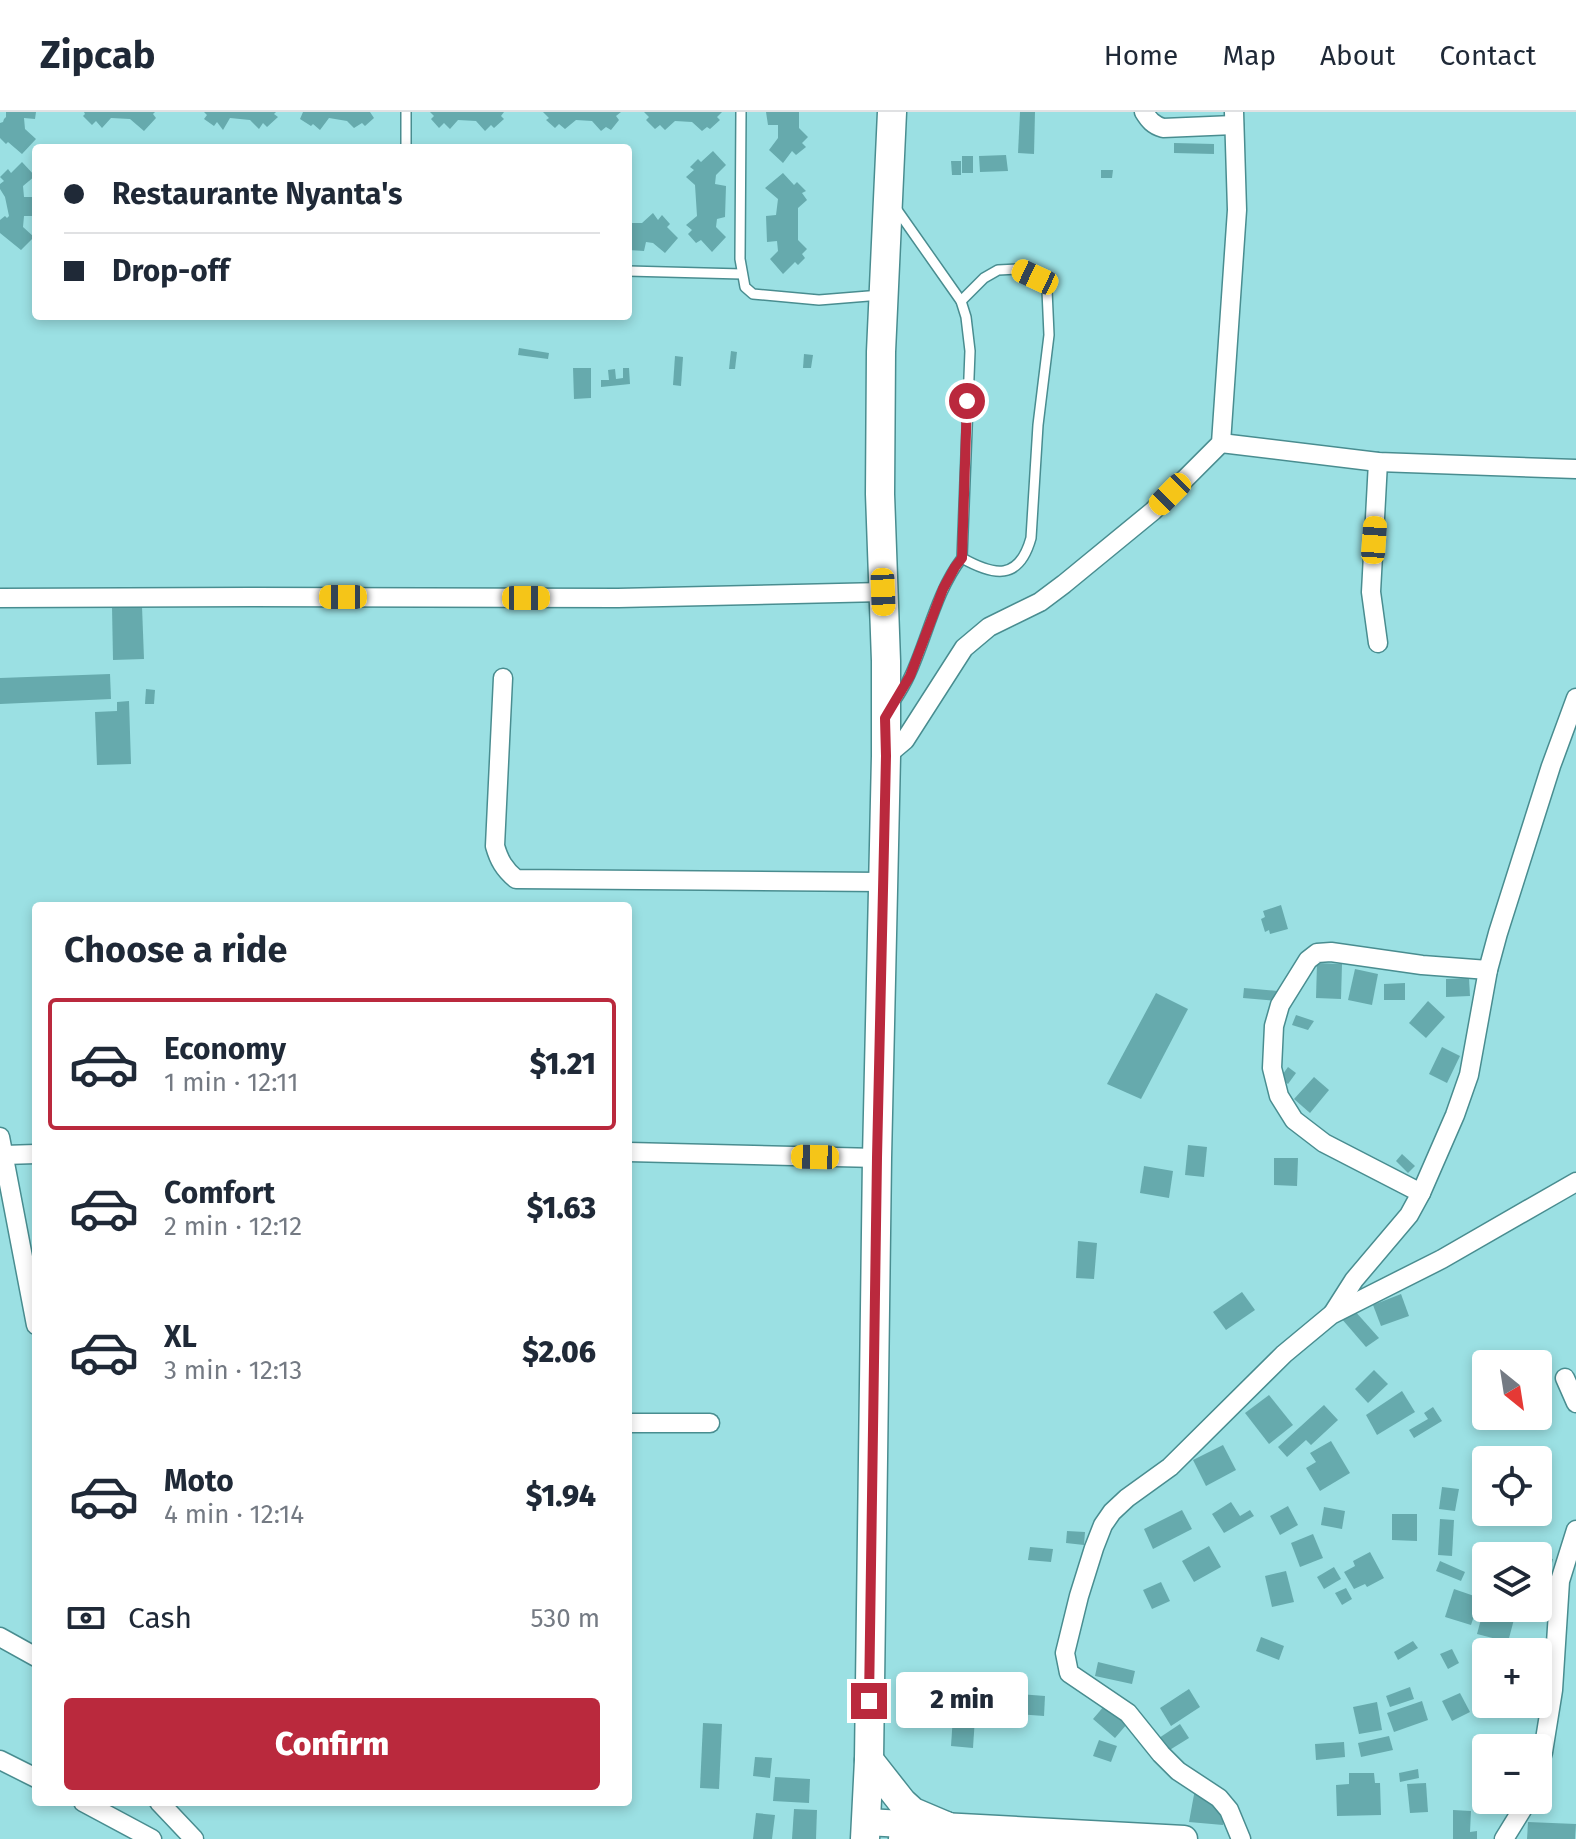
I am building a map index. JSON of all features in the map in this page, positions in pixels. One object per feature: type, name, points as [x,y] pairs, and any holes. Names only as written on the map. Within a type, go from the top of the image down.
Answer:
[{"type":"main road","points":[[892,112],[880,494],[886,756],[866,1830],[946,1826],[1184,1839]]},
{"type":"main road","points":[[869,1760],[913,1812],[946,1826]]},
{"type":"main road","points":[[903,1839],[946,1826]]},
{"type":"street","points":[[886,756],[905,740],[964,648],[989,627],[1040,602],[1064,584],[1153,511],[1221,443],[1237,210],[1234,119],[1163,128],[1156,126],[1144,112]]},
{"type":"street","points":[[1221,443],[1378,462],[1576,469]]},
{"type":"street","points":[[1378,462],[1371,592],[1378,643]]},
{"type":"street","points":[[0,598],[618,598],[883,592]]},
{"type":"street","points":[[503,678],[495,846],[499,860],[516,879],[882,882]]},
{"type":"street","points":[[1331,1315],[1354,1280],[1409,1215],[1455,1115],[1469,1075],[1488,970],[1502,920],[1576,698]]},
{"type":"street","points":[[1421,1193],[1324,1143],[1294,1120],[1279,1096],[1272,1068],[1274,1026],[1280,1005],[1308,960],[1317,953],[1488,970]]},
{"type":"street","points":[[32,1153],[2,1146],[32,1304]]},
{"type":"street","points":[[632,1152],[877,1158]]},
{"type":"street","points":[[1241,1839],[1229,1810],[1219,1798],[1178,1771],[1128,1713],[1069,1673],[1065,1653],[1079,1596],[1103,1525],[1127,1498],[1170,1467],[1284,1354],[1331,1315],[1442,1259],[1576,1182]]},
{"type":"street","points":[[1565,1378],[1576,1403]]},
{"type":"street","points":[[632,1423],[710,1423]]},
{"type":"street","points":[[1546,1734],[1553,1690],[1560,1581],[1576,1530]]},
{"type":"street","points":[[0,1637],[32,1655]]},
{"type":"street","points":[[0,1760],[32,1776]]},
{"type":"street","points":[[90,1806],[152,1839]]},
{"type":"street","points":[[163,1806],[194,1839]]},
{"type":"street","points":[[1504,1839],[1519,1814]]},
{"type":"lane","points":[[406,112],[406,144]]},
{"type":"lane","points":[[741,112],[740,259],[745,287],[753,294],[819,300],[884,295]]},
{"type":"lane","points":[[885,718],[910,676],[943,589],[962,558],[970,351],[961,301],[889,198]]},
{"type":"lane","points":[[961,301],[984,278],[998,270],[1018,269],[1035,277],[1047,290],[1049,335],[1038,425],[1031,538],[1026,554],[1015,566],[998,573],[982,569],[962,558]]},
{"type":"lane","points":[[632,271],[742,274]]},
{"type":"building","points":[[6,112],[36,112],[35,119],[24,118],[25,129],[36,139],[22,154],[0,138],[0,123]]},
{"type":"building","points":[[84,112],[155,112],[156,118],[144,131],[130,119],[111,118],[102,128],[96,121],[92,125],[83,116]]},
{"type":"building","points":[[204,112],[276,112],[274,114],[278,117],[267,127],[263,123],[259,129],[250,120],[230,118],[223,130],[217,122],[214,126],[204,119],[207,115]]},
{"type":"building","points":[[303,112],[370,112],[374,118],[365,126],[362,123],[354,128],[347,121],[329,118],[320,130],[300,119]]},
{"type":"building","points":[[430,112],[504,112],[501,116],[504,119],[485,131],[476,121],[458,120],[450,129],[444,123],[439,128],[431,119],[434,116]]},
{"type":"building","points":[[543,112],[621,112],[616,116],[619,120],[611,130],[606,127],[601,131],[592,121],[576,120],[565,129],[559,124],[555,128]]},
{"type":"building","points":[[644,112],[722,112],[717,117],[720,120],[710,129],[707,127],[702,131],[692,122],[675,121],[665,130],[660,125],[655,129],[646,120],[649,117]]},
{"type":"building","points":[[766,112],[799,112],[799,128],[808,137],[802,143],[806,147],[796,155],[792,151],[783,163],[769,150],[778,138],[778,125],[768,125]]},
{"type":"building","points":[[1020,112],[1035,112],[1034,154],[1018,153]]},
{"type":"building","points":[[1174,143],[1214,144],[1214,154],[1174,153]]},
{"type":"building","points":[[713,151],[726,165],[716,175],[715,184],[726,186],[725,217],[717,219],[716,227],[726,237],[712,252],[701,240],[696,243],[688,234],[692,230],[686,225],[697,216],[695,185],[686,177],[694,170],[690,167],[698,159],[701,162]]},
{"type":"building","points":[[1006,155],[1008,171],[980,172],[979,156]]},
{"type":"building","points":[[962,156],[973,156],[973,173],[962,173]]},
{"type":"building","points":[[951,161],[961,161],[961,175],[952,175]]},
{"type":"building","points":[[22,162],[32,173],[32,178],[23,186],[24,197],[32,197],[32,216],[24,216],[23,227],[32,239],[21,250],[0,233],[0,220],[9,216],[0,189],[4,181],[0,177],[8,169],[11,173]]},
{"type":"building","points":[[1101,170],[1113,170],[1112,178],[1101,178]]},
{"type":"building","points":[[783,173],[794,185],[797,182],[806,191],[802,193],[807,200],[798,208],[798,240],[807,249],[802,254],[805,258],[798,265],[795,262],[783,274],[770,259],[778,251],[777,241],[767,242],[766,216],[776,215],[778,199],[765,188]]},
{"type":"building","points":[[653,213],[658,220],[662,215],[670,224],[667,227],[678,238],[665,253],[653,243],[646,242],[644,251],[632,250],[632,223],[642,223]]},
{"type":"building","points":[[519,348],[549,353],[548,359],[518,355]]},
{"type":"building","points":[[731,351],[737,352],[735,369],[729,369]]},
{"type":"building","points":[[804,354],[813,355],[811,368],[803,368]]},
{"type":"building","points":[[675,356],[683,357],[681,386],[673,385]]},
{"type":"building","points":[[573,368],[591,368],[591,398],[574,399]]},
{"type":"building","points":[[623,368],[629,368],[630,384],[601,387],[601,380],[609,380],[608,370],[615,369],[616,379],[623,378]]},
{"type":"building","points":[[142,606],[144,659],[113,660],[112,607]]},
{"type":"building","points":[[110,674],[111,699],[0,704],[0,678]]},
{"type":"building","points":[[146,689],[155,690],[154,704],[145,704]]},
{"type":"building","points":[[129,701],[131,764],[97,765],[95,712],[117,711],[117,702]]},
{"type":"building","points":[[1281,905],[1288,929],[1270,934],[1269,930],[1265,932],[1261,919],[1265,917],[1263,911]]},
{"type":"building","points":[[1317,963],[1342,964],[1341,999],[1316,998]]},
{"type":"building","points":[[1355,969],[1378,974],[1372,1005],[1348,1000]]},
{"type":"building","points":[[1469,978],[1470,996],[1446,997],[1446,979]]},
{"type":"building","points":[[1405,983],[1405,1000],[1384,1000],[1384,984]]},
{"type":"building","points":[[1244,988],[1278,991],[1277,1001],[1243,998]]},
{"type":"building","points":[[1156,993],[1188,1009],[1141,1099],[1107,1084]]},
{"type":"building","points":[[1428,1001],[1445,1017],[1426,1038],[1409,1023]]},
{"type":"building","points":[[1296,1015],[1314,1021],[1308,1030],[1292,1025]]},
{"type":"building","points":[[1442,1047],[1460,1056],[1447,1083],[1429,1074]]},
{"type":"building","points":[[1288,1067],[1296,1073],[1288,1084],[1280,1078]]},
{"type":"building","points":[[1314,1077],[1329,1090],[1310,1113],[1294,1099]]},
{"type":"building","points":[[1188,1145],[1207,1147],[1204,1177],[1185,1175]]},
{"type":"building","points":[[1402,1154],[1415,1166],[1408,1173],[1396,1161]]},
{"type":"building","points":[[1274,1158],[1298,1158],[1297,1186],[1274,1185]]},
{"type":"building","points":[[1144,1166],[1173,1171],[1169,1198],[1140,1193]]},
{"type":"building","points":[[1078,1241],[1097,1243],[1094,1279],[1076,1278]]},
{"type":"building","points":[[1242,1292],[1255,1310],[1226,1330],[1213,1312]]},
{"type":"building","points":[[1401,1294],[1409,1316],[1381,1326],[1373,1305]]},
{"type":"building","points":[[1354,1310],[1379,1338],[1366,1347],[1341,1318]]},
{"type":"building","points":[[1374,1370],[1388,1384],[1368,1403],[1355,1389]]},
{"type":"building","points":[[1402,1391],[1415,1412],[1377,1435],[1366,1415]]},
{"type":"building","points":[[1269,1395],[1293,1425],[1269,1444],[1245,1413]]},
{"type":"building","points":[[1324,1405],[1338,1420],[1311,1445],[1306,1440],[1287,1457],[1278,1447]]},
{"type":"building","points":[[1433,1407],[1442,1421],[1414,1438],[1409,1430],[1428,1419],[1424,1413]]},
{"type":"building","points":[[1331,1441],[1350,1473],[1320,1491],[1306,1468],[1316,1462],[1310,1453]]},
{"type":"building","points":[[1223,1445],[1236,1470],[1206,1486],[1193,1460]]},
{"type":"building","points":[[1442,1487],[1459,1489],[1455,1511],[1439,1509]]},
{"type":"building","points":[[1231,1502],[1240,1516],[1250,1510],[1254,1516],[1224,1533],[1212,1514]]},
{"type":"building","points":[[1288,1506],[1298,1525],[1280,1535],[1270,1516]]},
{"type":"building","points":[[1324,1507],[1345,1511],[1342,1529],[1321,1525]]},
{"type":"building","points":[[1182,1510],[1192,1529],[1153,1549],[1144,1529]]},
{"type":"building","points":[[1392,1514],[1417,1514],[1417,1541],[1392,1540]]},
{"type":"building","points":[[1440,1519],[1454,1520],[1452,1556],[1438,1555]]},
{"type":"building","points":[[1067,1531],[1085,1532],[1084,1545],[1066,1543]]},
{"type":"building","points":[[1313,1534],[1323,1558],[1300,1567],[1291,1543]]},
{"type":"building","points":[[1209,1546],[1221,1567],[1194,1582],[1182,1561]]},
{"type":"building","points":[[1030,1547],[1053,1549],[1051,1562],[1028,1560]]},
{"type":"building","points":[[1370,1552],[1384,1578],[1367,1587],[1365,1584],[1354,1589],[1344,1572],[1355,1566],[1353,1561]]},
{"type":"building","points":[[1440,1561],[1465,1572],[1461,1581],[1436,1571]]},
{"type":"building","points":[[1334,1567],[1341,1579],[1324,1589],[1317,1577]]},
{"type":"building","points":[[1286,1571],[1294,1602],[1272,1607],[1265,1576]]},
{"type":"building","points":[[1161,1582],[1170,1601],[1152,1609],[1143,1590]]},
{"type":"building","points":[[1346,1588],[1352,1599],[1342,1605],[1335,1593]]},
{"type":"building","points":[[1454,1589],[1472,1595],[1471,1625],[1445,1617]]},
{"type":"building","points":[[1480,1622],[1513,1622],[1509,1638],[1477,1634]]},
{"type":"building","points":[[1261,1637],[1284,1646],[1279,1660],[1256,1651]]},
{"type":"building","points":[[1413,1641],[1418,1648],[1398,1660],[1394,1652]]},
{"type":"building","points":[[1452,1649],[1459,1663],[1448,1669],[1440,1654]]},
{"type":"building","points":[[1098,1662],[1135,1671],[1132,1684],[1095,1676]]},
{"type":"building","points":[[943,1674],[977,1678],[975,1699],[941,1696]]},
{"type":"building","points":[[1410,1687],[1414,1699],[1390,1707],[1386,1696]]},
{"type":"building","points":[[1189,1689],[1200,1707],[1171,1726],[1160,1708]]},
{"type":"building","points":[[1460,1693],[1470,1712],[1452,1721],[1442,1701]]},
{"type":"building","points":[[1019,1694],[1045,1696],[1044,1716],[1017,1714]]},
{"type":"building","points":[[954,1701],[976,1702],[973,1748],[951,1746]]},
{"type":"building","points":[[1422,1701],[1428,1720],[1394,1732],[1387,1713]]},
{"type":"building","points":[[1377,1702],[1382,1730],[1359,1734],[1353,1707]]},
{"type":"building","points":[[1105,1705],[1127,1724],[1115,1738],[1093,1719]]},
{"type":"building","points":[[703,1723],[722,1724],[719,1789],[700,1788]]},
{"type":"building","points":[[1180,1724],[1189,1738],[1168,1751],[1159,1738]]},
{"type":"building","points":[[1389,1736],[1393,1750],[1361,1757],[1358,1743]]},
{"type":"building","points":[[1099,1740],[1117,1746],[1111,1762],[1093,1756]]},
{"type":"building","points":[[1344,1742],[1345,1757],[1316,1760],[1315,1744]]},
{"type":"building","points":[[755,1757],[772,1758],[770,1778],[753,1776]]},
{"type":"building","points":[[1418,1769],[1419,1778],[1400,1782],[1399,1773]]},
{"type":"building","points":[[1349,1773],[1374,1773],[1375,1783],[1380,1783],[1381,1815],[1337,1816],[1336,1785],[1349,1784]]},
{"type":"building","points":[[775,1777],[810,1779],[809,1803],[773,1801]]},
{"type":"building","points":[[1426,1783],[1428,1812],[1410,1813],[1407,1784]]},
{"type":"building","points":[[1195,1789],[1218,1803],[1224,1815],[1223,1825],[1189,1822]]},
{"type":"building","points":[[794,1809],[817,1810],[816,1839],[792,1839]]},
{"type":"building","points":[[1453,1810],[1471,1811],[1470,1832],[1477,1831],[1477,1839],[1453,1839]]},
{"type":"building","points":[[756,1813],[775,1815],[772,1839],[753,1839]]},
{"type":"building","points":[[1528,1822],[1576,1824],[1575,1839],[1527,1839]]},
{"type":"route","points":[[869,1701],[885,718],[910,676],[943,589],[962,558],[967,401]]}]
